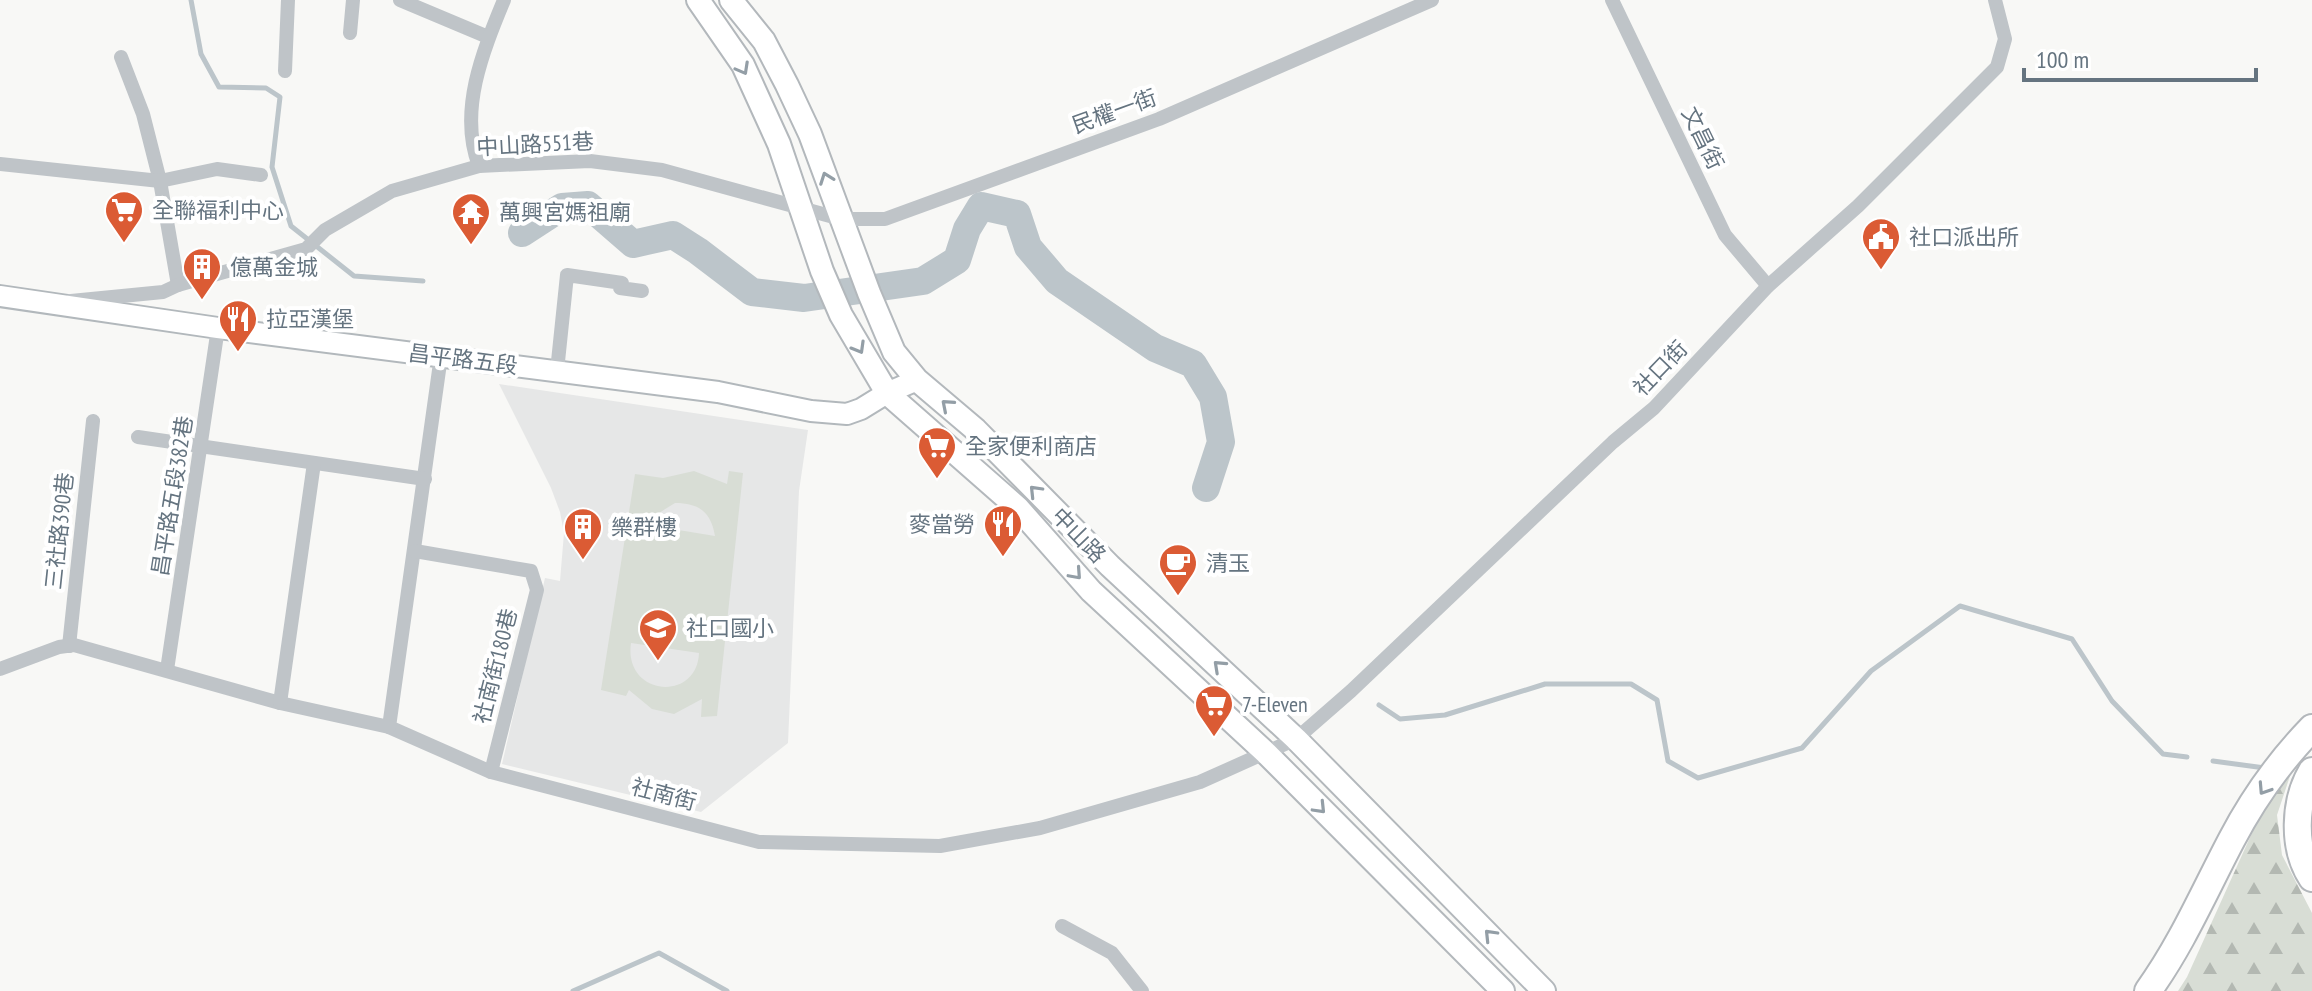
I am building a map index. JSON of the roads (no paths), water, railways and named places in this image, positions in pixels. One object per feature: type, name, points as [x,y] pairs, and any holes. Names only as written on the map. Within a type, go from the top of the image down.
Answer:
[{"type":"highway","points":[[2148,991],[2179,941],[2234,836],[2289,752],[2312,728]]},
{"type":"highway","points":[[2312,771],[2303,786],[2298,845],[2312,878]]},
{"type":"main road","name":"中山路","points":[[731,0],[764,41],[810,134],[894,352],[917,380],[976,430],[1110,566],[1296,739],[1544,991]]},
{"type":"main road","name":"中山路","points":[[698,1],[743,65],[779,144],[832,293],[855,342],[887,393],[1018,508],[1091,591],[1266,753],[1503,991]]},
{"type":"street","points":[[285,71],[288,0]]},
{"type":"street","points":[[350,33],[353,0]]},
{"type":"street","points":[[400,0],[488,37]]},
{"type":"street","points":[[479,166],[473,151],[471,103],[488,37],[504,0]]},
{"type":"street","name":"民權一街","points":[[801,208],[841,219],[885,219],[1159,119],[1432,0]]},
{"type":"street","name":"文昌街","points":[[1612,0],[1725,235],[1768,286]]},
{"type":"street","name":"社口街","points":[[1296,739],[1351,691],[1603,451],[1654,408],[1768,286],[1858,206],[1997,67],[2005,39],[1995,0]]},
{"type":"street","points":[[121,57],[143,114],[160,181],[178,285]]},
{"type":"street","name":"中山路551巷","points":[[53,303],[163,292],[306,249],[325,230],[392,191],[479,166],[604,162],[662,170],[801,208]]},
{"type":"street","points":[[0,164],[160,181],[217,169],[261,175]]},
{"type":"street","points":[[557,371],[567,275],[622,283],[620,288],[642,291]]},
{"type":"street","name":"昌平路五段","points":[[0,296],[218,328],[718,392],[829,413],[847,414],[861,409],[917,380]]},
{"type":"street","name":"昌平路五段382巷","points":[[167,670],[218,328]]},
{"type":"street","points":[[389,727],[441,356]]},
{"type":"street","name":"三社路390巷","points":[[69,646],[93,421]]},
{"type":"street","points":[[138,437],[425,479]]},
{"type":"street","points":[[280,703],[314,463]]},
{"type":"street","name":"社南街180巷","points":[[415,551],[531,571],[537,590],[491,772]]},
{"type":"street","points":[[0,669],[69,646]]},
{"type":"street","name":"社南街","points":[[69,646],[280,703],[389,727],[491,772],[759,842],[940,846],[1040,828],[1200,782],[1296,739]]},
{"type":"street","points":[[1062,926],[1112,953],[1142,991]]},
{"type":"waterway","points":[[191,0],[201,54],[219,87],[266,88],[280,97],[272,167],[291,226],[354,276],[423,281]]},
{"type":"waterway","points":[[522,233],[562,207],[588,205],[633,244],[673,235],[752,292],[804,298],[923,281],[957,260],[967,229],[981,206],[1017,214],[1028,247],[1057,281],[1155,348],[1193,364],[1213,397],[1221,442],[1206,488]]},
{"type":"waterway","points":[[1379,705],[1400,719],[1445,715],[1545,684],[1631,684],[1657,700],[1668,761],[1698,778],[1802,748],[1871,671],[1960,606],[2072,639],[2112,701],[2163,754],[2187,757]]},
{"type":"waterway","points":[[2213,761],[2265,768]]},
{"type":"waterway","points":[[573,991],[659,953],[727,991]]},
{"type":"place","name":"全聯福利中心","points":[[124,244]]},
{"type":"place","name":"萬興宮媽祖廟","points":[[471,246]]},
{"type":"place","name":"社口派出所","points":[[1881,271]]},
{"type":"place","name":"億萬金城","points":[[202,301]]},
{"type":"place","name":"拉亞漢堡","points":[[238,353]]},
{"type":"place","name":"全家便利商店","points":[[937,480]]},
{"type":"place","name":"麥當勞","points":[[1003,558]]},
{"type":"place","name":"樂群樓","points":[[583,561]]},
{"type":"place","name":"清玉","points":[[1178,597]]},
{"type":"place","name":"社口國小","points":[[658,662]]},
{"type":"place","name":"7-Eleven","points":[[1214,738]]}]
